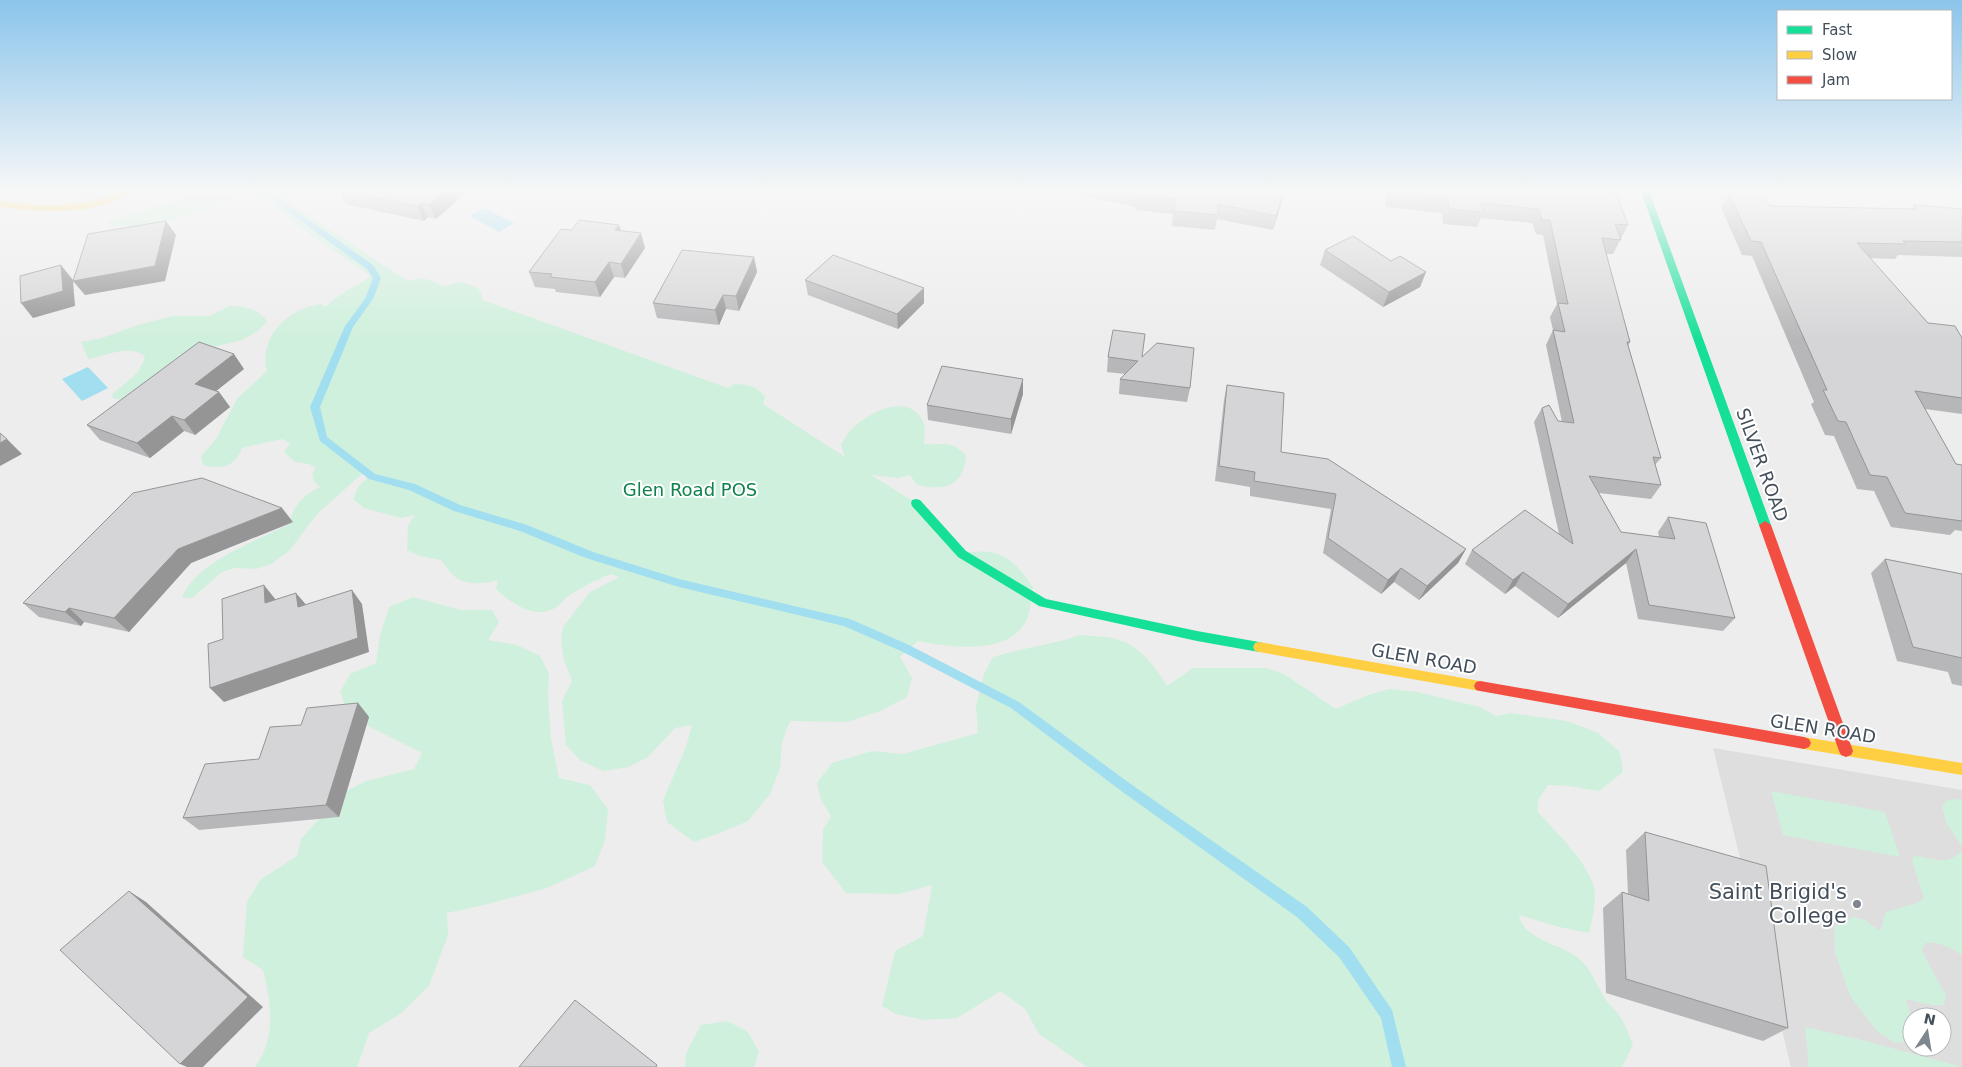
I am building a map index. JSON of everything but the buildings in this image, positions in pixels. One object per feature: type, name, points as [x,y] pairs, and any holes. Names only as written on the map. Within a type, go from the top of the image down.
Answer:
[{"type":"street","name":"SILVER ROAD","points":[[1662,241],[1846,750]]},
{"type":"street","name":"GLEN ROAD","points":[[916,503],[962,554],[1043,603],[1197,636],[1962,769]]},
{"type":"shaded area","name":"Saint Brigid's College","points":[[1713,748],[1962,790],[1962,1067],[1791,1067]]},
{"type":"green space","name":"Glen Road POS","points":[[320,241],[347,241],[407,281],[423,278],[445,286],[460,282],[470,285],[476,287],[481,292],[482,300],[728,388],[734,384],[751,386],[765,397],[763,404],[845,457],[841,445],[856,425],[876,412],[888,408],[899,406],[909,408],[918,414],[924,424],[924,444],[951,445],[966,456],[961,474],[951,484],[944,487],[917,485],[910,475],[898,478],[871,475],[916,503],[962,554],[974,552],[995,553],[1019,568],[1033,587],[1026,621],[1017,632],[1006,640],[992,644],[961,647],[918,641],[900,657],[912,678],[907,697],[880,711],[847,722],[790,721],[782,742],[780,768],[770,794],[748,821],[694,842],[667,822],[663,800],[686,747],[692,725],[675,728],[648,757],[629,767],[603,771],[580,760],[566,745],[562,701],[572,681],[564,660],[561,642],[563,627],[590,592],[619,577],[611,574],[594,582],[571,594],[556,607],[547,611],[531,611],[523,608],[508,600],[496,589],[498,580],[470,583],[452,574],[441,560],[420,556],[407,550],[408,526],[415,515],[401,518],[364,508],[353,499],[359,486],[369,476],[363,473],[317,514],[289,551],[271,564],[256,569],[234,568],[222,572],[192,598],[182,598],[189,585],[213,563],[289,524],[296,506],[320,487],[314,481],[312,474],[316,468],[309,464],[295,462],[284,452],[290,443],[282,439],[242,448],[235,459],[227,466],[203,465],[201,456],[216,439],[237,399],[267,371],[265,359],[267,347],[279,326],[287,318],[309,306],[321,304],[326,307],[341,294],[371,276]]},
{"type":"green space","points":[[229,306],[250,309],[259,313],[267,321],[258,331],[242,340],[213,347],[129,400],[115,399],[111,396],[135,375],[145,356],[131,351],[124,351],[88,359],[81,342],[102,338],[138,325],[173,316],[209,316]]},
{"type":"green space","points":[[413,597],[461,610],[492,610],[499,622],[488,640],[517,645],[540,656],[549,674],[548,696],[551,739],[559,778],[590,785],[608,809],[605,840],[595,866],[547,888],[447,913],[448,935],[429,986],[400,1014],[369,1033],[357,1067],[255,1067],[267,1044],[270,1008],[263,970],[243,957],[247,902],[260,880],[297,856],[301,839],[342,793],[366,781],[414,769],[422,753],[364,724],[347,709],[340,692],[350,674],[376,663],[380,635],[389,607]]},
{"type":"green space","points":[[1080,635],[1111,638],[1132,646],[1146,657],[1167,686],[1193,668],[1266,668],[1284,674],[1336,709],[1368,695],[1389,689],[1417,692],[1480,707],[1496,716],[1510,713],[1567,721],[1598,733],[1620,752],[1623,772],[1599,791],[1548,785],[1538,800],[1538,812],[1572,850],[1588,873],[1593,884],[1595,894],[1589,933],[1559,927],[1519,915],[1527,930],[1571,953],[1583,962],[1590,972],[1605,999],[1622,1020],[1633,1045],[1622,1067],[1087,1067],[1039,1034],[1025,1009],[1001,991],[957,1018],[924,1020],[896,1014],[882,1006],[895,951],[923,936],[932,885],[899,894],[846,893],[822,862],[823,830],[831,816],[821,800],[817,783],[832,763],[872,751],[903,754],[978,733],[976,706],[984,674],[993,657]]},
{"type":"green space","points":[[1771,791],[1885,812],[1900,857],[1783,835]]},
{"type":"green space","points":[[1953,799],[1962,800],[1962,847],[1947,824],[1942,807],[1946,801]]},
{"type":"green space","points":[[1962,851],[1962,955],[1940,944],[1925,943],[1922,951],[1946,996],[1944,1005],[1932,1005],[1906,999],[1908,1007],[1902,1007],[1902,1042],[1895,1043],[1878,1032],[1850,996],[1835,952],[1834,927],[1853,917],[1865,920],[1880,931],[1886,912],[1917,903],[1924,898],[1912,861],[1914,856],[1944,860],[1956,856]]},
{"type":"green space","points":[[727,1021],[747,1031],[759,1052],[754,1067],[685,1067],[686,1053],[701,1025]]},
{"type":"green space","points":[[1805,1027],[1902,1051],[1902,1057],[1925,1057],[1962,1067],[1809,1067]]},
{"type":"water","points":[[88,367],[108,388],[82,401],[62,379]]},
{"type":"waterway","points":[[333,241],[370,267],[377,278],[369,299],[349,326],[315,407],[323,439],[372,477],[412,487],[457,508],[523,528],[590,555],[679,583],[846,622],[905,648],[1015,705],[1128,789],[1302,912],[1344,952],[1387,1015],[1399,1067]]},
{"type":"traffic: fast","points":[[1663,241],[1765,525]]},
{"type":"traffic: fast","points":[[916,503],[962,554],[1043,603],[1197,636],[1259,647]]},
{"type":"traffic: slow","points":[[1259,647],[1480,686]]},
{"type":"traffic: slow","points":[[1804,743],[1962,769]]},
{"type":"traffic: jam","points":[[1765,525],[1846,751]]},
{"type":"traffic: jam","points":[[1480,686],[1804,743]]},
{"type":"place","name":"Saint Brigid's College","points":[[1857,904]]}]
